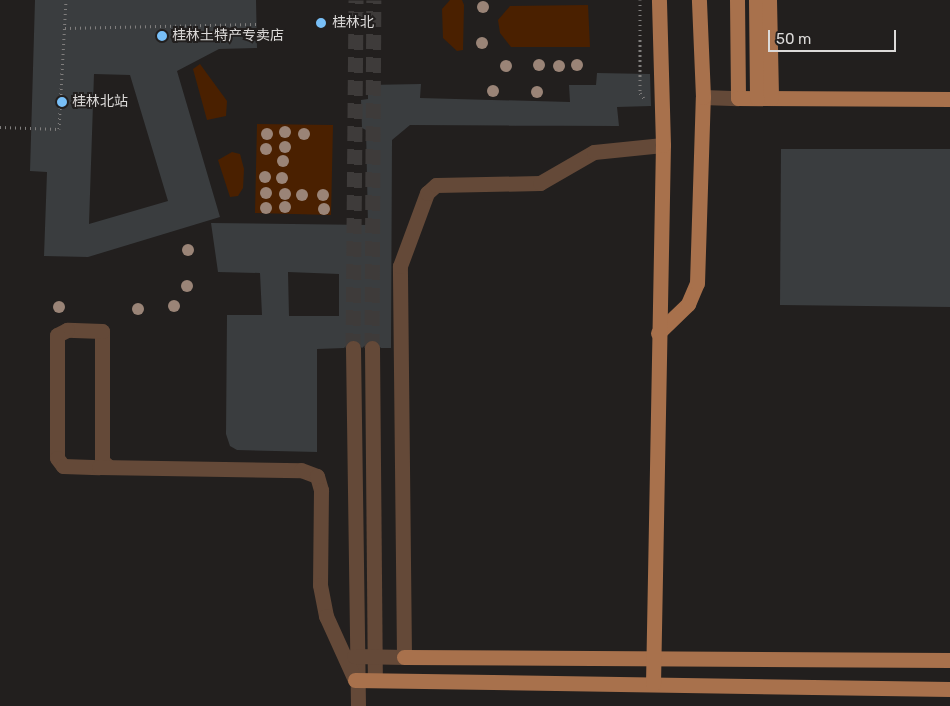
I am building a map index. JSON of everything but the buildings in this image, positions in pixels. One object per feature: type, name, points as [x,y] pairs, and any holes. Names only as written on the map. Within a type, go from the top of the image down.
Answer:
[{"type":"main road","points":[[653,684],[655,660],[658,333],[663,145],[659,0]]},
{"type":"main road","points":[[658,333],[688,304],[697,283],[703,97],[699,0]]},
{"type":"main road","points":[[737,0],[738,98],[950,99]]},
{"type":"main road","points":[[756,0],[764,98]]},
{"type":"main road","points":[[764,98],[769,0]]},
{"type":"main road","points":[[404,657],[655,660],[950,660]]},
{"type":"main road","points":[[355,680],[950,689]]},
{"type":"street","points":[[703,97],[738,98]]},
{"type":"street","points":[[354,656],[404,657],[400,266],[421,205],[436,185],[540,183],[594,152],[663,145]]},
{"type":"street","points":[[109,467],[102,460],[102,331],[67,330],[58,335],[57,458],[63,466],[109,467],[301,470],[317,476],[321,490],[320,585],[326,616],[355,680]]},
{"type":"street","points":[[354,348],[354,656],[358,706]]},
{"type":"street","points":[[372,348],[375,680]]},
{"type":"path","points":[[0,127],[59,130],[66,0]]},
{"type":"path","points":[[640,0],[640,93],[651,106]]},
{"type":"path","points":[[65,28],[256,24]]},
{"type":"shaded area","points":[[450,0],[462,0],[464,5],[463,50],[457,51],[443,38],[442,9]]},
{"type":"shaded area","points":[[588,5],[590,47],[511,47],[500,33],[498,20],[510,6]]},
{"type":"shaded area","points":[[200,64],[227,101],[226,116],[207,120],[193,69]]},
{"type":"shaded area","points":[[257,124],[333,125],[331,215],[255,213]]},
{"type":"shaded area","points":[[232,152],[240,154],[244,169],[243,188],[238,196],[230,197],[218,160]]},
{"type":"tunnel","points":[[353,348],[356,0]]},
{"type":"tunnel","points":[[372,348],[374,0]]},
{"type":"place","name":"桂林北","points":[[321,23]]},
{"type":"place","name":"桂林土特产专卖店","points":[[162,36]]},
{"type":"place","name":"桂林北站","points":[[62,102]]}]
